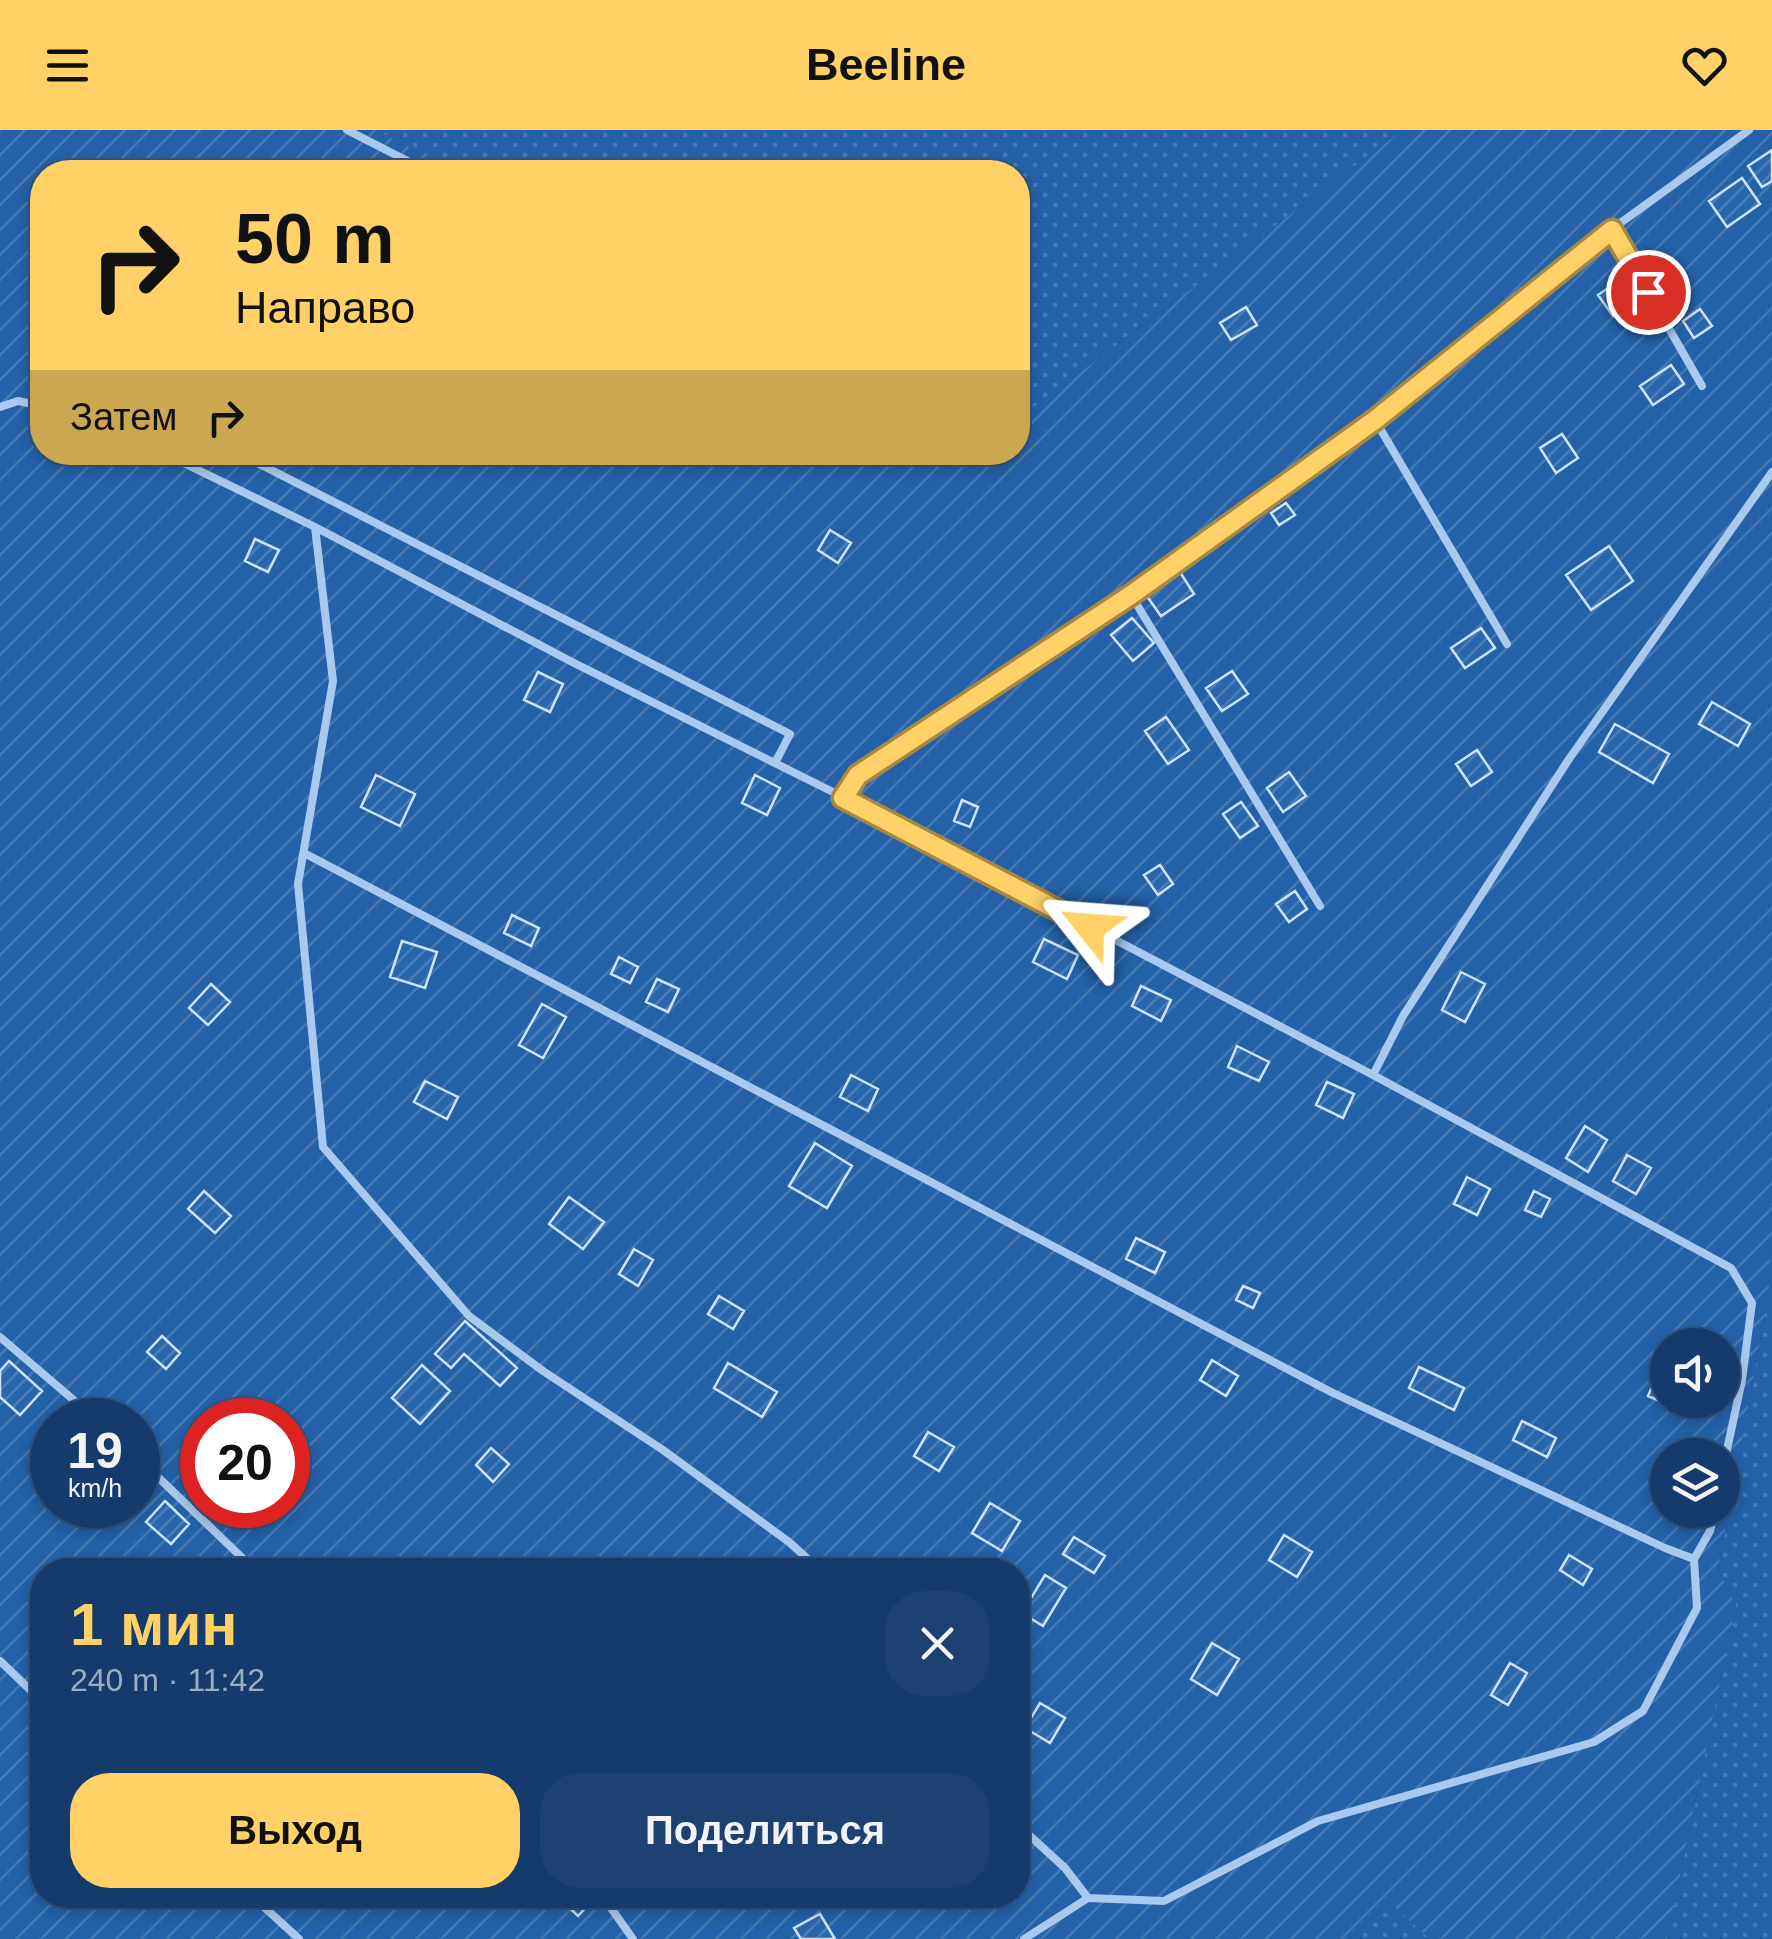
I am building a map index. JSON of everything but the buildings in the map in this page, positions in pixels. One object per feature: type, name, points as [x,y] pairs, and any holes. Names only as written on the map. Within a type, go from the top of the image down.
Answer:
[{"type":"lane","points":[[347,130],[406,160]]},
{"type":"lane","points":[[843,798],[858,775],[1131,595],[1375,420],[1612,230],[1749,130]]},
{"type":"lane","points":[[1612,230],[1702,386]]},
{"type":"lane","points":[[0,407],[18,401],[30,404]]},
{"type":"lane","points":[[1375,420],[1507,644]]},
{"type":"lane","points":[[188,465],[843,798],[1731,1268],[1752,1303],[1730,1438]]},
{"type":"lane","points":[[262,465],[790,734],[775,763]]},
{"type":"lane","points":[[1373,1076],[1402,1016],[1569,759],[1772,472]]},
{"type":"lane","points":[[314,527],[334,681],[298,884],[324,1147],[469,1316],[662,1450],[806,1558]]},
{"type":"lane","points":[[1131,595],[1320,906]]},
{"type":"lane","points":[[304,852],[1331,1392],[1694,1559]]},
{"type":"lane","points":[[0,1337],[71,1398]]},
{"type":"lane","points":[[160,1479],[242,1558]]},
{"type":"lane","points":[[1024,1939],[1088,1898],[1164,1901],[1318,1821],[1594,1742],[1643,1712],[1697,1608],[1694,1559],[1710,1528]]},
{"type":"lane","points":[[0,1661],[30,1690]]},
{"type":"lane","points":[[1030,1836],[1065,1868],[1088,1898]]},
{"type":"lane","points":[[265,1908],[299,1939]]},
{"type":"lane","points":[[611,1908],[634,1939]]},
{"type":"shaded area","points":[[0,130],[375,130],[436,160],[30,160],[30,465],[1030,465],[1030,410],[1403,130],[1772,130],[1769,1293],[1740,1451],[1740,1438],[1650,1438],[1650,1528],[1726,1528],[1718,1570],[1736,1605],[1667,1939],[1430,1939],[1390,1903],[1349,1939],[0,1939]]},
{"type":"shaded area","points":[[375,130],[1403,130],[1030,410],[1030,160],[436,160]]},
{"type":"shaded area","points":[[1772,1235],[1772,1939],[1667,1939],[1736,1605],[1718,1570],[1726,1528],[1740,1528],[1740,1451],[1769,1293]]},
{"type":"shaded area","points":[[1390,1903],[1430,1939],[1349,1939]]},
{"type":"route","points":[[1090,927],[843,798],[858,775],[1131,595],[1375,420],[1612,230],[1648,292]]}]
